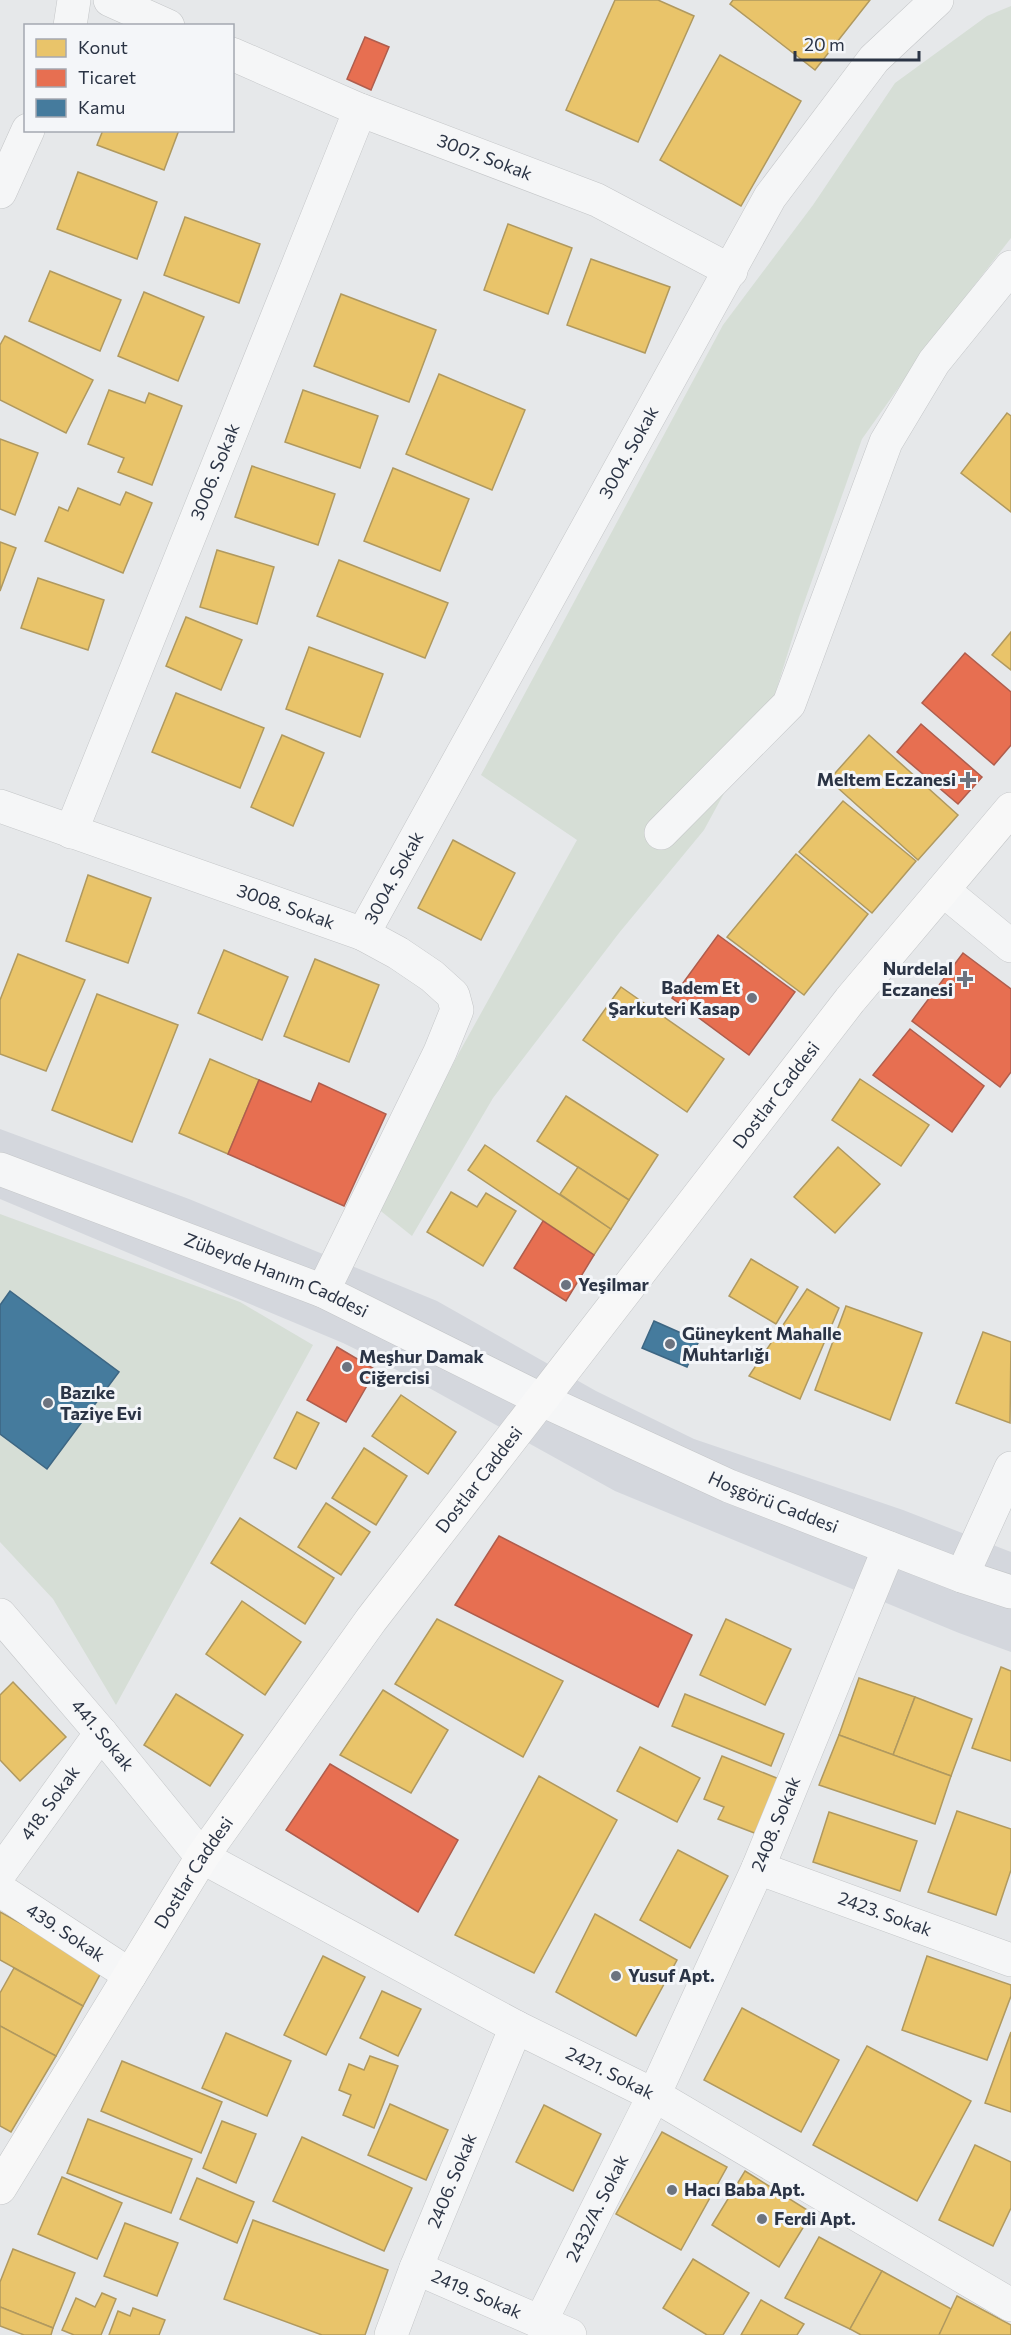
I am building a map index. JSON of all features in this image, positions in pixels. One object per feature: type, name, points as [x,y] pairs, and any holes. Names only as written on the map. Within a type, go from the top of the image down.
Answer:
[{"type":"main road","name":"Dostlar Caddesi","points":[[0,2188],[202,1857],[371,1620],[850,1000],[1011,809]]},
{"type":"street","points":[[70,24],[74,0]]},
{"type":"street","points":[[111,0],[164,24]]},
{"type":"street","name":"3004. Sokak","points":[[363,934],[770,197],[874,59],[937,0]]},
{"type":"street","name":"3007. Sokak","points":[[234,55],[360,110],[597,200],[731,271]]},
{"type":"street","name":"3006. Sokak","points":[[71,832],[360,110]]},
{"type":"street","points":[[0,192],[27,132]]},
{"type":"street","points":[[661,832],[789,704],[886,442],[934,363],[1011,267]]},
{"type":"street","name":"3008. Sokak","points":[[0,806],[363,934],[398,952],[453,994],[457,1010],[440,1052],[323,1291]]},
{"type":"street","points":[[943,890],[1011,946]]},
{"type":"street","name":"Zübeyde Hanım Caddesi","points":[[0,1169],[323,1291],[542,1400]]},
{"type":"street","name":"Hoşgörü Caddesi","points":[[542,1400],[729,1486],[962,1576],[1011,1592]]},
{"type":"street","points":[[962,1576],[1011,1468]]},
{"type":"street","name":"2408. Sokak","points":[[654,2096],[758,1868],[889,1548]]},
{"type":"street","name":"441. Sokak","points":[[0,1615],[101,1733],[202,1857]]},
{"type":"street","name":"418. Sokak","points":[[0,1874],[101,1733]]},
{"type":"street","name":"2421. Sokak","points":[[202,1857],[516,2027],[654,2096],[1011,2304]]},
{"type":"street","name":"2423. Sokak","points":[[758,1868],[1011,1960]]},
{"type":"street","name":"439. Sokak","points":[[0,1890],[130,1975]]},
{"type":"street","name":"2406. Sokak","points":[[391,2335],[416,2268],[516,2027]]},
{"type":"street","name":"2432/A. Sokak","points":[[540,2323],[654,2096]]},
{"type":"street","name":"2419. Sokak","points":[[416,2268],[570,2335]]},
{"type":"shaded area","points":[[1011,6],[1011,238],[938,332],[862,439],[799,617],[771,707],[704,830],[619,933],[493,1098],[412,1236],[377,1208],[460,1051],[577,840],[481,775],[723,325],[813,205],[895,83],[987,16]]},
{"type":"shaded area","points":[[0,1129],[189,1199],[437,1301],[596,1391],[694,1439],[903,1510],[1011,1552],[1011,1652],[959,1633],[615,1491],[384,1363],[343,1343],[0,1199]]},
{"type":"shaded area","points":[[0,1214],[240,1302],[313,1345],[116,1705],[53,1599],[0,1542]]},
{"type":"building: Konut","points":[[615,0],[658,0],[694,16],[638,142],[566,110]]},
{"type":"building: Konut","points":[[733,0],[870,0],[815,70],[730,4]]},
{"type":"building: Konut","points":[[720,55],[801,101],[741,206],[660,160]]},
{"type":"building: Konut","points":[[102,132],[178,132],[164,170],[97,145]]},
{"type":"building: Konut","points":[[78,172],[157,202],[137,259],[57,229]]},
{"type":"building: Konut","points":[[185,217],[260,244],[239,303],[164,275]]},
{"type":"building: Konut","points":[[508,224],[572,248],[548,314],[484,290]]},
{"type":"building: Konut","points":[[591,259],[670,287],[645,353],[567,325]]},
{"type":"building: Konut","points":[[50,271],[121,300],[100,351],[29,321]]},
{"type":"building: Konut","points":[[144,292],[204,317],[178,381],[118,356]]},
{"type":"building: Konut","points":[[341,294],[436,330],[409,402],[314,366]]},
{"type":"building: Konut","points":[[5,336],[93,380],[66,433],[0,400],[0,345]]},
{"type":"building: Konut","points":[[439,374],[525,410],[492,490],[406,454]]},
{"type":"building: Konut","points":[[109,390],[145,403],[149,393],[182,406],[152,485],[118,472],[124,458],[88,444]]},
{"type":"building: Konut","points":[[303,390],[378,416],[360,468],[285,442]]},
{"type":"building: Konut","points":[[1007,413],[1011,416],[1011,512],[961,473]]},
{"type":"building: Konut","points":[[0,439],[38,453],[15,515],[0,509]]},
{"type":"building: Konut","points":[[252,466],[335,494],[318,545],[235,517]]},
{"type":"building: Konut","points":[[393,468],[469,499],[440,571],[364,541]]},
{"type":"building: Konut","points":[[78,488],[120,505],[126,492],[152,503],[123,573],[45,541],[59,507],[68,511]]},
{"type":"building: Konut","points":[[0,542],[16,548],[0,591]]},
{"type":"building: Konut","points":[[217,550],[274,567],[257,624],[200,607]]},
{"type":"building: Konut","points":[[339,560],[448,603],[425,658],[317,616]]},
{"type":"building: Konut","points":[[38,578],[104,600],[88,650],[21,628]]},
{"type":"building: Konut","points":[[186,617],[242,640],[221,690],[166,666]]},
{"type":"building: Konut","points":[[1011,632],[1011,670],[992,655]]},
{"type":"building: Konut","points":[[309,647],[383,674],[360,737],[286,709]]},
{"type":"building: Konut","points":[[176,693],[264,728],[240,788],[152,752]]},
{"type":"building: Konut","points":[[282,735],[324,753],[293,826],[251,807]]},
{"type":"building: Konut","points":[[869,735],[958,815],[918,860],[829,780]]},
{"type":"building: Konut","points":[[843,801],[916,861],[872,913],[799,852]]},
{"type":"building: Konut","points":[[453,840],[515,873],[481,940],[418,908]]},
{"type":"building: Konut","points":[[796,854],[868,914],[804,995],[727,937]]},
{"type":"building: Konut","points":[[88,875],[151,898],[128,963],[66,941]]},
{"type":"building: Konut","points":[[224,950],[288,977],[262,1040],[198,1013]]},
{"type":"building: Konut","points":[[18,954],[85,980],[46,1071],[0,1054],[0,1000]]},
{"type":"building: Konut","points":[[315,959],[379,985],[349,1062],[284,1036]]},
{"type":"building: Konut","points":[[621,987],[724,1059],[687,1112],[583,1040]]},
{"type":"building: Konut","points":[[97,994],[178,1025],[132,1142],[52,1110]]},
{"type":"building: Konut","points":[[210,1059],[259,1080],[228,1154],[179,1133]]},
{"type":"building: Konut","points":[[860,1079],[929,1125],[901,1166],[832,1120]]},
{"type":"building: Konut","points":[[566,1096],[658,1155],[629,1200],[537,1141]]},
{"type":"building: Konut","points":[[485,1145],[611,1229],[594,1255],[468,1170]]},
{"type":"building: Konut","points":[[838,1147],[880,1184],[835,1233],[794,1197]]},
{"type":"building: Konut","points":[[578,1167],[629,1200],[611,1229],[560,1194]]},
{"type":"building: Konut","points":[[451,1192],[477,1207],[486,1193],[516,1211],[483,1266],[427,1232]]},
{"type":"building: Konut","points":[[751,1259],[798,1287],[776,1324],[729,1296]]},
{"type":"building: Konut","points":[[807,1289],[839,1308],[800,1399],[749,1376]]},
{"type":"building: Konut","points":[[846,1306],[922,1333],[890,1420],[815,1390]]},
{"type":"building: Konut","points":[[983,1332],[1011,1342],[1010,1423],[956,1403]]},
{"type":"building: Konut","points":[[401,1395],[456,1432],[428,1474],[372,1436]]},
{"type":"building: Konut","points":[[297,1412],[319,1423],[296,1469],[274,1458]]},
{"type":"building: Konut","points":[[364,1448],[407,1476],[376,1525],[332,1498]]},
{"type":"building: Konut","points":[[326,1503],[370,1532],[341,1575],[298,1547]]},
{"type":"building: Konut","points":[[240,1518],[334,1578],[305,1624],[211,1563]]},
{"type":"building: Konut","points":[[242,1601],[301,1642],[265,1695],[206,1654]]},
{"type":"building: Konut","points":[[437,1619],[563,1681],[523,1757],[395,1684]]},
{"type":"building: Konut","points":[[726,1619],[791,1649],[765,1705],[700,1675]]},
{"type":"building: Konut","points":[[1001,1667],[1011,1671],[1011,1761],[972,1748]]},
{"type":"building: Konut","points":[[859,1678],[915,1697],[893,1755],[839,1735]]},
{"type":"building: Konut","points":[[13,1682],[66,1737],[20,1781],[0,1760],[0,1695]]},
{"type":"building: Konut","points":[[383,1690],[448,1730],[411,1793],[340,1755]]},
{"type":"building: Konut","points":[[176,1694],[243,1735],[210,1786],[144,1745]]},
{"type":"building: Konut","points":[[685,1694],[784,1734],[771,1766],[672,1726]]},
{"type":"building: Konut","points":[[915,1697],[972,1719],[951,1776],[893,1755]]},
{"type":"building: Konut","points":[[839,1735],[951,1776],[935,1824],[819,1785]]},
{"type":"building: Konut","points":[[640,1747],[700,1778],[677,1822],[617,1791]]},
{"type":"building: Konut","points":[[722,1756],[779,1779],[757,1834],[718,1819],[724,1807],[704,1799]]},
{"type":"building: Konut","points":[[539,1776],[617,1820],[534,1973],[455,1935]]},
{"type":"building: Konut","points":[[957,1811],[1011,1829],[1011,1870],[996,1915],[928,1892]]},
{"type":"building: Konut","points":[[829,1812],[917,1841],[900,1891],[813,1862]]},
{"type":"building: Konut","points":[[678,1850],[728,1876],[690,1948],[640,1920]]},
{"type":"building: Konut","points":[[0,1912],[103,1969],[83,2006],[0,1960]]},
{"type":"building: Konut","name":"Yusuf Apt.","points":[[595,1914],[677,1960],[636,2036],[556,1992]]},
{"type":"building: Konut","points":[[323,1956],[365,1977],[326,2055],[284,2035]]},
{"type":"building: Konut","points":[[927,1956],[1011,1985],[1011,1996],[987,2060],[902,2030]]},
{"type":"building: Konut","points":[[14,1968],[83,2006],[56,2056],[0,2026],[0,1993]]},
{"type":"building: Konut","points":[[382,1991],[421,2009],[398,2056],[360,2038]]},
{"type":"building: Konut","points":[[742,2008],[839,2060],[801,2132],[704,2080]]},
{"type":"building: Konut","points":[[0,2026],[56,2056],[11,2132],[0,2126]]},
{"type":"building: Konut","points":[[1011,2032],[1011,2112],[985,2103]]},
{"type":"building: Konut","points":[[226,2033],[291,2061],[267,2116],[202,2088]]},
{"type":"building: Konut","points":[[867,2046],[971,2101],[917,2201],[813,2145]]},
{"type":"building: Konut","points":[[370,2056],[398,2066],[374,2128],[343,2115],[351,2095],[339,2090],[349,2064],[364,2070]]},
{"type":"building: Konut","points":[[122,2061],[222,2102],[201,2153],[101,2111]]},
{"type":"building: Konut","points":[[390,2104],[448,2130],[426,2180],[368,2155]]},
{"type":"building: Konut","points":[[544,2105],[601,2134],[573,2191],[516,2162]]},
{"type":"building: Konut","points":[[88,2119],[192,2159],[171,2213],[67,2173]]},
{"type":"building: Konut","points":[[222,2121],[256,2134],[236,2183],[203,2168]]},
{"type":"building: Konut","name":"Hacı Baba Apt.","points":[[662,2132],[727,2167],[681,2250],[616,2214]]},
{"type":"building: Konut","points":[[302,2137],[412,2188],[384,2251],[273,2201]]},
{"type":"building: Konut","points":[[975,2145],[1011,2162],[1011,2208],[993,2246],[939,2220]]},
{"type":"building: Konut","name":"Ferdi Apt.","points":[[745,2171],[812,2213],[779,2267],[712,2225]]},
{"type":"building: Konut","points":[[62,2177],[122,2203],[97,2259],[38,2234]]},
{"type":"building: Konut","points":[[197,2178],[254,2202],[237,2243],[180,2219]]},
{"type":"building: Konut","points":[[253,2220],[388,2270],[365,2335],[322,2335],[224,2299]]},
{"type":"building: Konut","points":[[125,2223],[178,2243],[157,2296],[104,2276]]},
{"type":"building: Konut","points":[[819,2237],[882,2271],[850,2329],[785,2298]]},
{"type":"building: Konut","points":[[13,2249],[75,2273],[53,2328],[0,2307],[0,2282]]},
{"type":"building: Konut","points":[[693,2259],[749,2293],[723,2335],[707,2335],[663,2308]]},
{"type":"building: Konut","points":[[882,2271],[953,2310],[939,2335],[861,2335],[850,2329]]},
{"type":"building: Konut","points":[[102,2293],[116,2299],[101,2335],[74,2335],[62,2330],[76,2298],[95,2307]]},
{"type":"building: Konut","points":[[957,2296],[1011,2325],[1011,2335],[939,2335]]},
{"type":"building: Konut","points":[[761,2300],[804,2324],[797,2335],[741,2335]]},
{"type":"building: Konut","points":[[0,2307],[53,2328],[51,2335],[24,2335],[0,2326]]},
{"type":"building: Konut","points":[[133,2308],[165,2320],[159,2335],[109,2335],[118,2311],[130,2316]]},
{"type":"building: Ticaret","points":[[365,37],[389,47],[371,90],[347,79]]},
{"type":"building: Ticaret","points":[[965,653],[1011,692],[1011,745],[994,765],[922,703]]},
{"type":"building: Ticaret","points":[[921,724],[982,777],[958,804],[897,752]]},
{"type":"building: Ticaret","points":[[718,935],[795,992],[749,1055],[672,998]]},
{"type":"building: Ticaret","points":[[963,953],[1011,989],[1011,1072],[1000,1087],[912,1021]]},
{"type":"building: Ticaret","points":[[910,1029],[984,1086],[952,1132],[873,1075]]},
{"type":"building: Ticaret","points":[[259,1080],[311,1102],[319,1083],[386,1114],[344,1206],[228,1154]]},
{"type":"building: Ticaret","points":[[543,1221],[594,1255],[566,1301],[514,1268]]},
{"type":"building: Ticaret","points":[[337,1347],[376,1370],[346,1422],[307,1400]]},
{"type":"building: Ticaret","points":[[499,1536],[692,1635],[658,1707],[455,1605]]},
{"type":"building: Ticaret","points":[[330,1764],[458,1840],[418,1912],[286,1830]]},
{"type":"building: Kamu","name":"Bazıke Taziye Evi","points":[[10,1291],[119,1372],[47,1469],[0,1434],[0,1305]]},
{"type":"building: Kamu","name":"Güneykent Mahalle Muhtarlığı","points":[[654,1321],[699,1341],[687,1367],[642,1348]]},
{"type":"place","name":"Meltem Eczanesi","points":[[968,780]]},
{"type":"place","name":"Nurdelal Eczanesi","points":[[965,979]]},
{"type":"place","name":"Badem Et Şarkuteri Kasap","points":[[752,998]]},
{"type":"place","name":"Yeşilmar","points":[[566,1285]]},
{"type":"place","name":"Güneykent Mahalle Muhtarlığı","points":[[670,1344]]},
{"type":"place","name":"Meşhur Damak Ciğercisi","points":[[347,1367]]},
{"type":"place","name":"Bazıke Taziye Evi","points":[[48,1403]]},
{"type":"place","name":"Yusuf Apt.","points":[[616,1976]]},
{"type":"place","name":"Hacı Baba Apt.","points":[[672,2190]]},
{"type":"place","name":"Ferdi Apt.","points":[[762,2219]]}]
